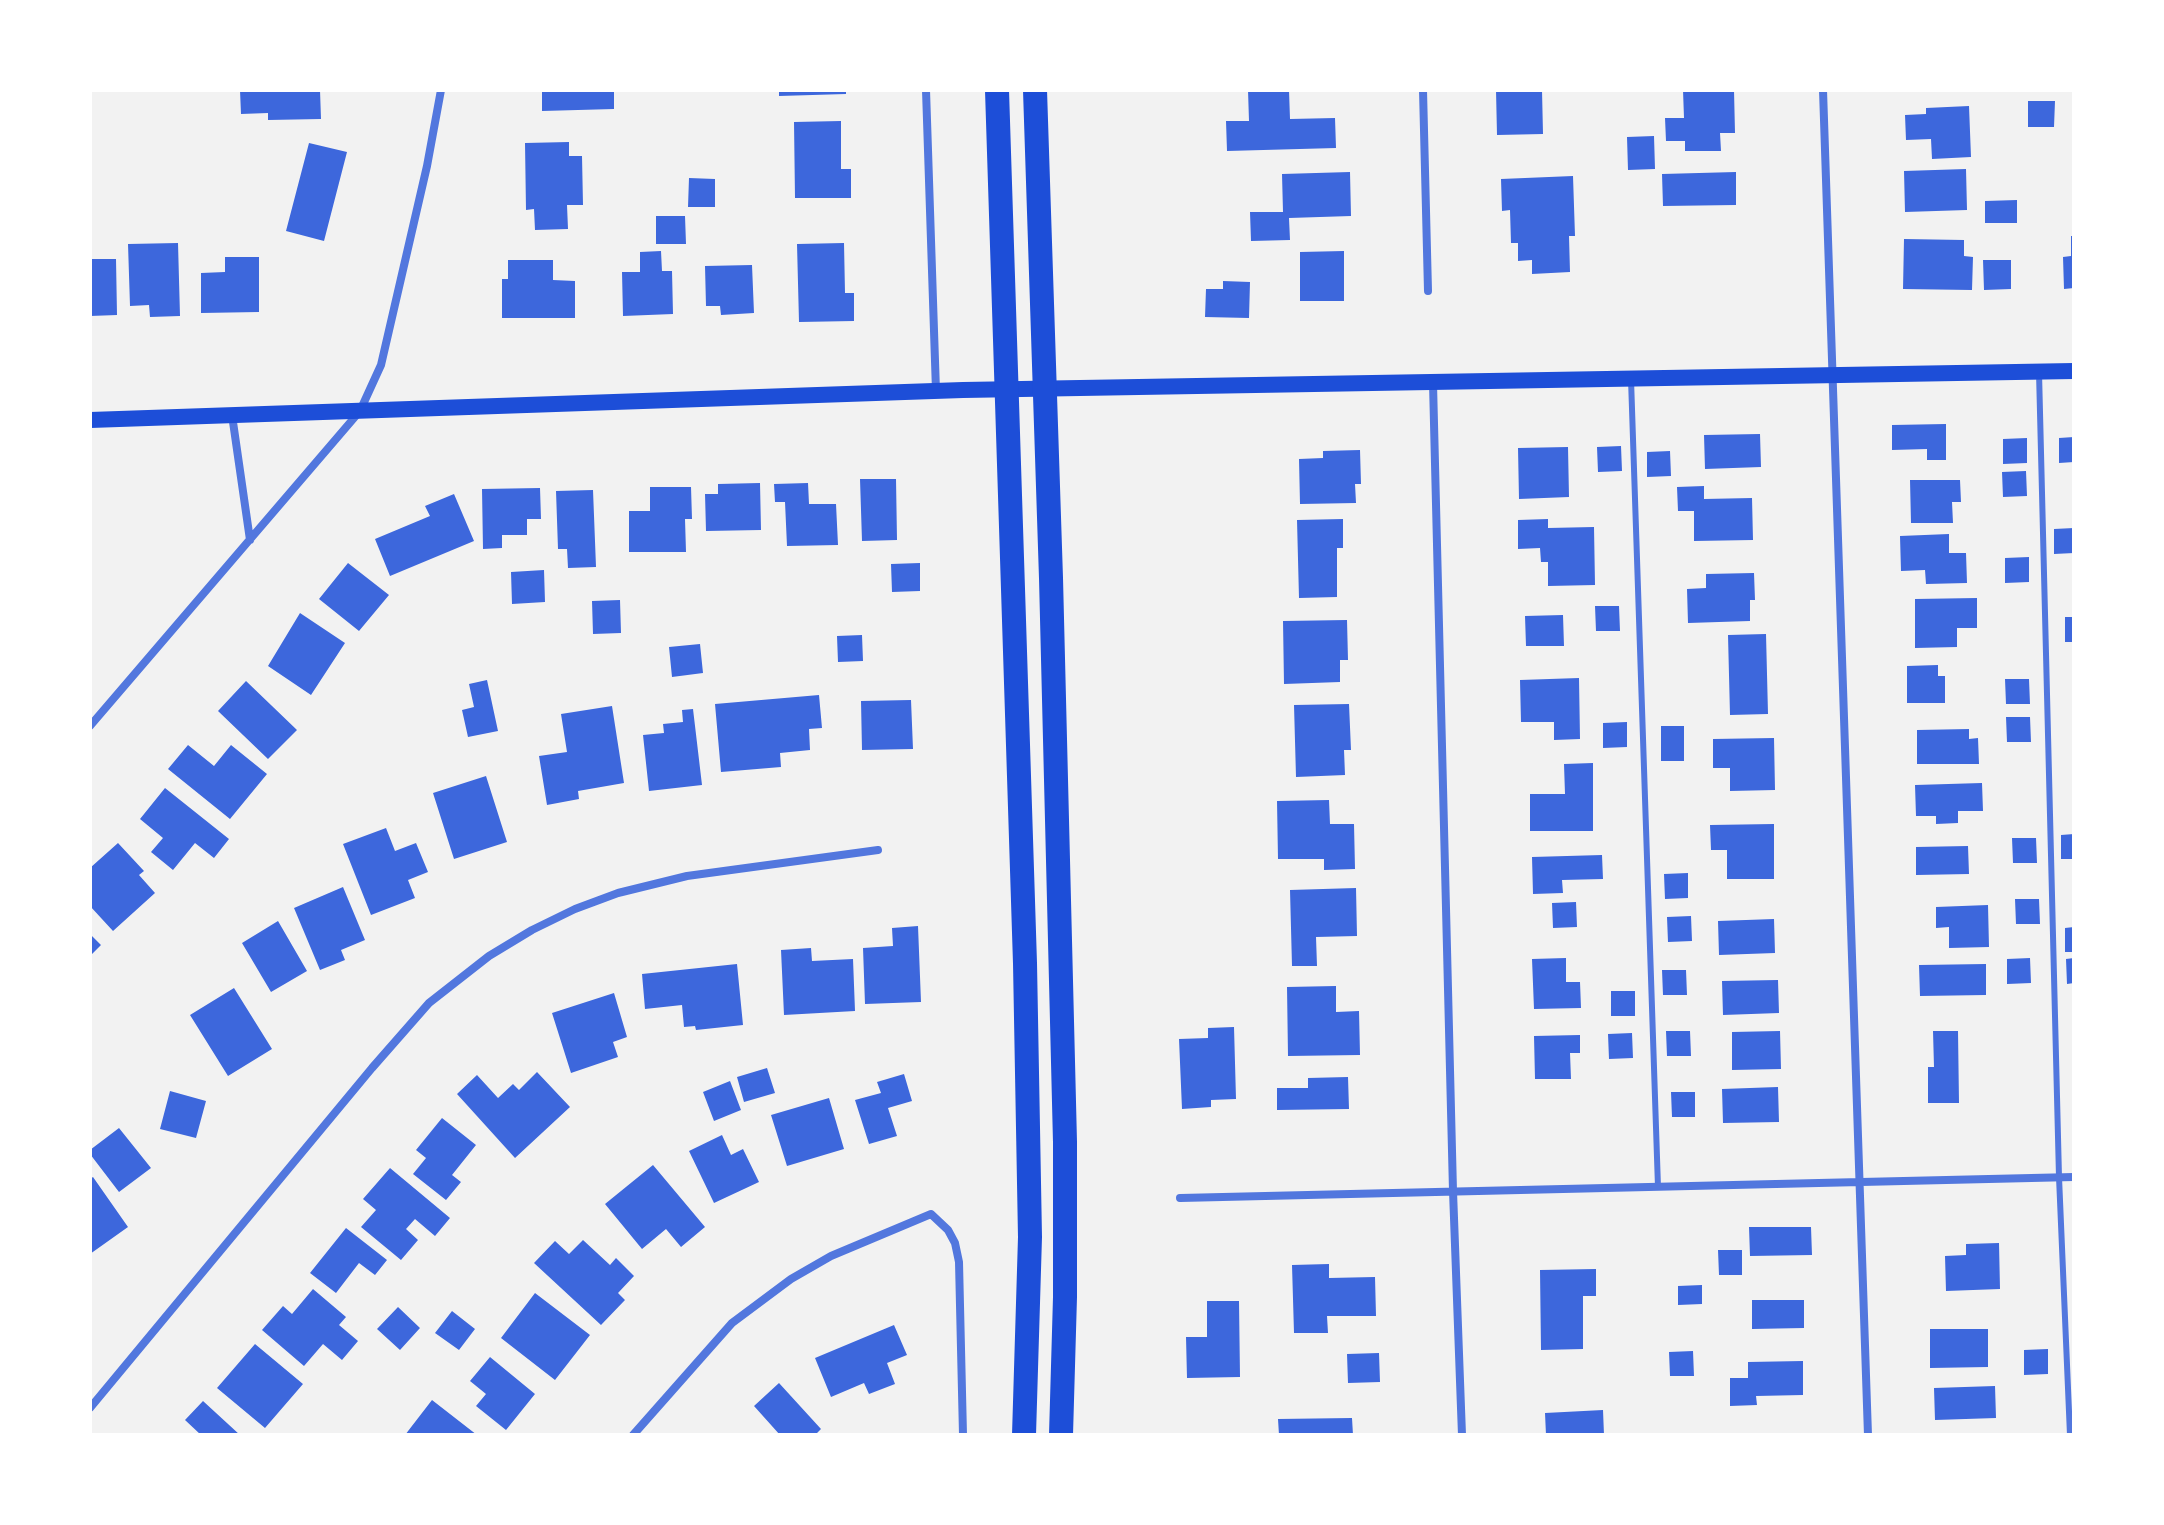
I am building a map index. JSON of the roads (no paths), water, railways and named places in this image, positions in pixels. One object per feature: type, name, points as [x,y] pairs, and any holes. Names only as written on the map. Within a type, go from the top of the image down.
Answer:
[{"type":"highway","points":[[997,90],[1025,978],[1030,1237],[1024,1435]]},
{"type":"highway","points":[[1035,90],[1065,1142],[1061,1435]]},
{"type":"main road","points":[[90,420],[963,390],[2074,371]]},
{"type":"street","points":[[90,726],[360,411],[381,365],[427,166],[441,90]]},
{"type":"street","points":[[926,90],[936,391]]},
{"type":"street","points":[[1423,90],[1428,291]]},
{"type":"street","points":[[1823,90],[1868,1435]]},
{"type":"street","points":[[1433,382],[1462,1435]]},
{"type":"street","points":[[232,415],[250,540]]},
{"type":"street","points":[[90,1408],[410,1024],[429,1003],[489,956],[532,930],[618,893],[687,876],[878,850]]},
{"type":"street","points":[[1180,1198],[2074,1177]]},
{"type":"street","points":[[633,1435],[732,1323],[791,1279],[831,1256],[931,1214],[948,1230],[959,1262],[963,1435]]},
{"type":"lane","points":[[2039,372],[2059,1177],[2070,1435]]},
{"type":"lane","points":[[1631,379],[1658,1187]]}]
